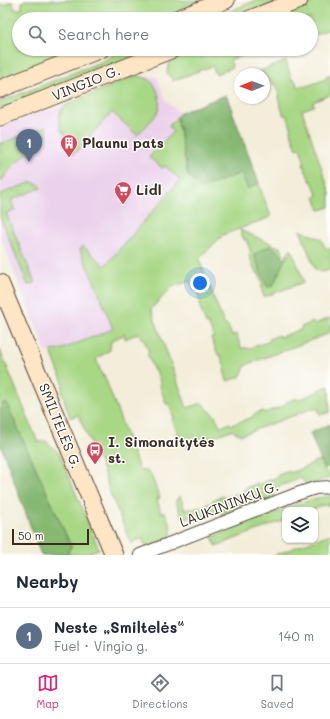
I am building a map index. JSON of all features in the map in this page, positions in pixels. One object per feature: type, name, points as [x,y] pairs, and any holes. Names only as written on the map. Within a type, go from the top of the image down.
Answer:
[{"type":"main road","points":[[203,12],[226,0]]},
{"type":"main road","points":[[268,12],[299,0]]},
{"type":"main road","name":"VINGIO G.","points":[[0,89],[83,56]]},
{"type":"main road","name":"VINGIO G.","points":[[0,117],[155,56]]},
{"type":"main road","name":"SMILTELĖS G.","points":[[0,276],[4,290],[114,555]]},
{"type":"street","name":"LAUKININKŲ G.","points":[[140,555],[294,495],[315,488],[330,487]]},
{"type":"shaded area","points":[[133,76],[157,77],[166,101],[180,113],[169,126],[173,131],[162,168],[164,166],[181,180],[105,266],[83,246],[80,250],[113,329],[60,350],[46,352],[0,236],[0,127],[32,115],[66,105]]},
{"type":"green space","points":[[24,0],[208,0],[177,12],[12,12],[12,56],[67,56],[0,83],[0,5],[8,5],[8,2],[13,2],[14,9],[22,9],[22,2],[24,2]]},
{"type":"green space","points":[[257,0],[283,0],[252,12],[228,12]]},
{"type":"green space","points":[[318,0],[330,0],[330,29],[318,33],[318,12],[287,12]]},
{"type":"green space","points":[[111,56],[138,56],[0,110],[0,102],[103,61]]},
{"type":"green space","points":[[241,56],[230,60],[232,65],[231,68],[216,74],[212,66],[172,81],[171,77],[167,74],[169,63],[173,57]]},
{"type":"green space","points":[[286,61],[292,80],[295,80],[298,87],[303,85],[304,87],[326,79],[326,77],[330,75],[330,95],[313,102],[314,106],[302,110],[330,193],[330,207],[320,210],[315,197],[318,196],[303,164],[305,163],[300,148],[297,149],[290,131],[292,130],[287,115],[284,116],[278,98],[280,97],[274,83],[272,83],[270,78],[270,68],[268,68]]},
{"type":"green space","points":[[133,76],[147,79],[156,87],[160,104],[154,117],[137,135],[112,112],[74,154],[64,132],[62,132],[60,124],[59,117],[63,108],[66,105]]},
{"type":"green space","points":[[226,95],[271,217],[223,235],[199,259],[224,324],[228,326],[232,336],[236,334],[242,349],[246,347],[247,349],[270,341],[269,339],[279,335],[280,337],[302,329],[301,327],[313,322],[314,324],[330,318],[330,333],[246,365],[240,377],[227,381],[224,370],[226,369],[211,338],[214,337],[208,323],[206,324],[199,305],[201,304],[196,290],[194,291],[190,281],[176,286],[174,285],[151,309],[187,408],[202,403],[215,416],[221,427],[253,417],[253,415],[263,411],[264,413],[286,405],[285,403],[296,398],[297,400],[329,386],[330,412],[320,415],[317,407],[241,435],[231,430],[185,447],[172,419],[174,418],[169,404],[166,404],[156,370],[154,371],[147,353],[149,352],[143,338],[141,338],[139,333],[125,339],[125,334],[111,341],[110,350],[96,359],[103,377],[104,375],[139,469],[150,473],[160,498],[157,499],[161,513],[165,512],[171,528],[170,538],[146,547],[142,538],[131,543],[111,495],[102,468],[78,415],[70,418],[62,393],[63,383],[51,351],[60,350],[113,329],[80,250],[83,246],[105,266],[180,180],[165,166],[162,168],[149,157],[173,132],[169,126],[180,113]]},
{"type":"green space","points":[[226,95],[259,183],[248,189],[241,173],[200,189],[188,176],[177,117],[180,113]]},
{"type":"green space","points":[[46,126],[47,133],[45,140],[19,160],[0,181],[0,144]]},
{"type":"green space","points":[[32,182],[40,185],[41,188],[11,200],[15,210],[6,213],[35,283],[28,285],[0,217],[0,194]]},
{"type":"green space","points":[[240,230],[281,248],[284,255],[283,256],[273,247],[285,259],[291,248],[304,282],[264,297],[261,287],[263,286],[258,272],[256,273],[249,255],[251,253],[246,239],[244,240]]},
{"type":"green space","points":[[300,230],[321,239],[326,249],[330,248],[330,270],[322,272],[315,269]]},
{"type":"green space","points":[[270,246],[273,247],[285,259],[273,286],[267,287],[254,255]]},
{"type":"green space","points":[[0,350],[38,442],[46,441],[59,453],[99,549],[90,552],[91,555],[67,555],[71,546],[6,403],[0,405]]},
{"type":"green space","points":[[6,402],[71,546],[67,555],[41,555],[0,443],[0,405]]},
{"type":"green space","points":[[330,424],[330,466],[324,469],[310,433]]},
{"type":"green space","points":[[320,460],[324,469],[330,476],[328,478],[307,486],[301,478],[272,489],[276,499],[223,519],[220,510],[200,518],[199,515],[187,518],[182,517],[176,502],[180,496],[185,510],[190,508],[191,510],[213,502],[213,500],[223,496],[224,498],[246,490],[245,488],[278,477],[278,475],[289,471],[290,473]]},
{"type":"green space","points":[[330,496],[330,505],[318,507],[290,507],[295,505],[316,498]]},
{"type":"green space","points":[[282,510],[282,521],[216,546],[212,537]]},
{"type":"green space","points":[[330,534],[330,555],[275,555],[306,543],[318,543],[318,539]]},
{"type":"place","name":"Plaunu pats","points":[[69,158]]},
{"type":"place","name":"Neste „Smiltelės“","points":[[29,162]]},
{"type":"place","name":"Lidl","points":[[123,205]]},
{"type":"place","name":"I. Simonaitytės st.","points":[[95,465]]}]
